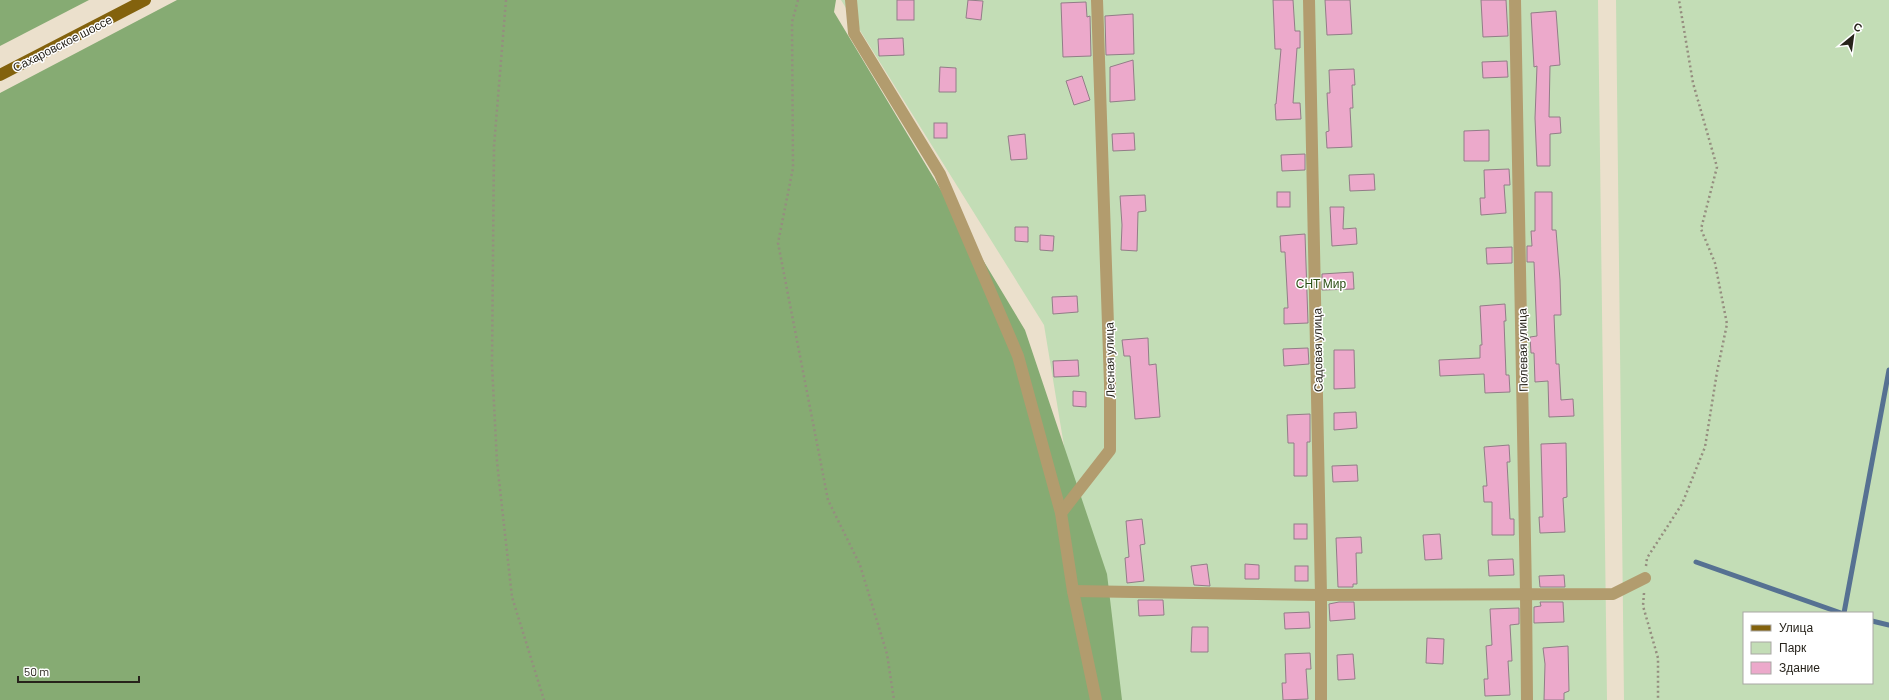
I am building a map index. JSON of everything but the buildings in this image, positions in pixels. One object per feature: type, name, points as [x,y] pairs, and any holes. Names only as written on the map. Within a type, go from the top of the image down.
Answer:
[{"type":"main road","name":"Сахаровское шоссе","points":[[0,75],[145,0]]},
{"type":"street","points":[[851,0],[854,32],[940,174],[1018,356],[1060,513],[1073,591],[1096,700]]},
{"type":"street","name":"Лесная улица","points":[[1060,513],[1110,450],[1110,384],[1097,0]]},
{"type":"street","name":"Садовая улица","points":[[1309,0],[1321,595],[1321,700]]},
{"type":"street","name":"Полевая улица","points":[[1515,0],[1527,700]]},
{"type":"street","points":[[1073,591],[1321,595],[1613,594],[1645,578]]},
{"type":"path","points":[[506,0],[501,43],[494,177],[492,365],[497,462],[512,597],[544,700]]},
{"type":"path","points":[[798,0],[792,22],[793,168],[778,243],[828,500],[860,565],[887,654],[894,700]]},
{"type":"path","points":[[1658,700],[1658,658],[1643,606],[1647,558],[1682,504],[1705,447],[1717,372],[1728,324],[1715,263],[1701,229],[1717,167],[1693,83],[1679,0]]},
{"type":"green space","points":[[0,0],[89,0],[0,46]]},
{"type":"green space","points":[[177,0],[836,0],[834,12],[1025,330],[1107,574],[1122,700],[0,700],[0,93]]},
{"type":"green space","name":"СНТ Мир","points":[[841,0],[1598,0],[1607,700],[1106,700],[1044,325]]},
{"type":"green space","points":[[1616,0],[1889,0],[1889,700],[1624,700]]},
{"type":"waterway","points":[[1844,612],[1889,370]]},
{"type":"waterway","points":[[1696,562],[1838,612]]},
{"type":"waterway","points":[[1873,621],[1889,625]]}]
